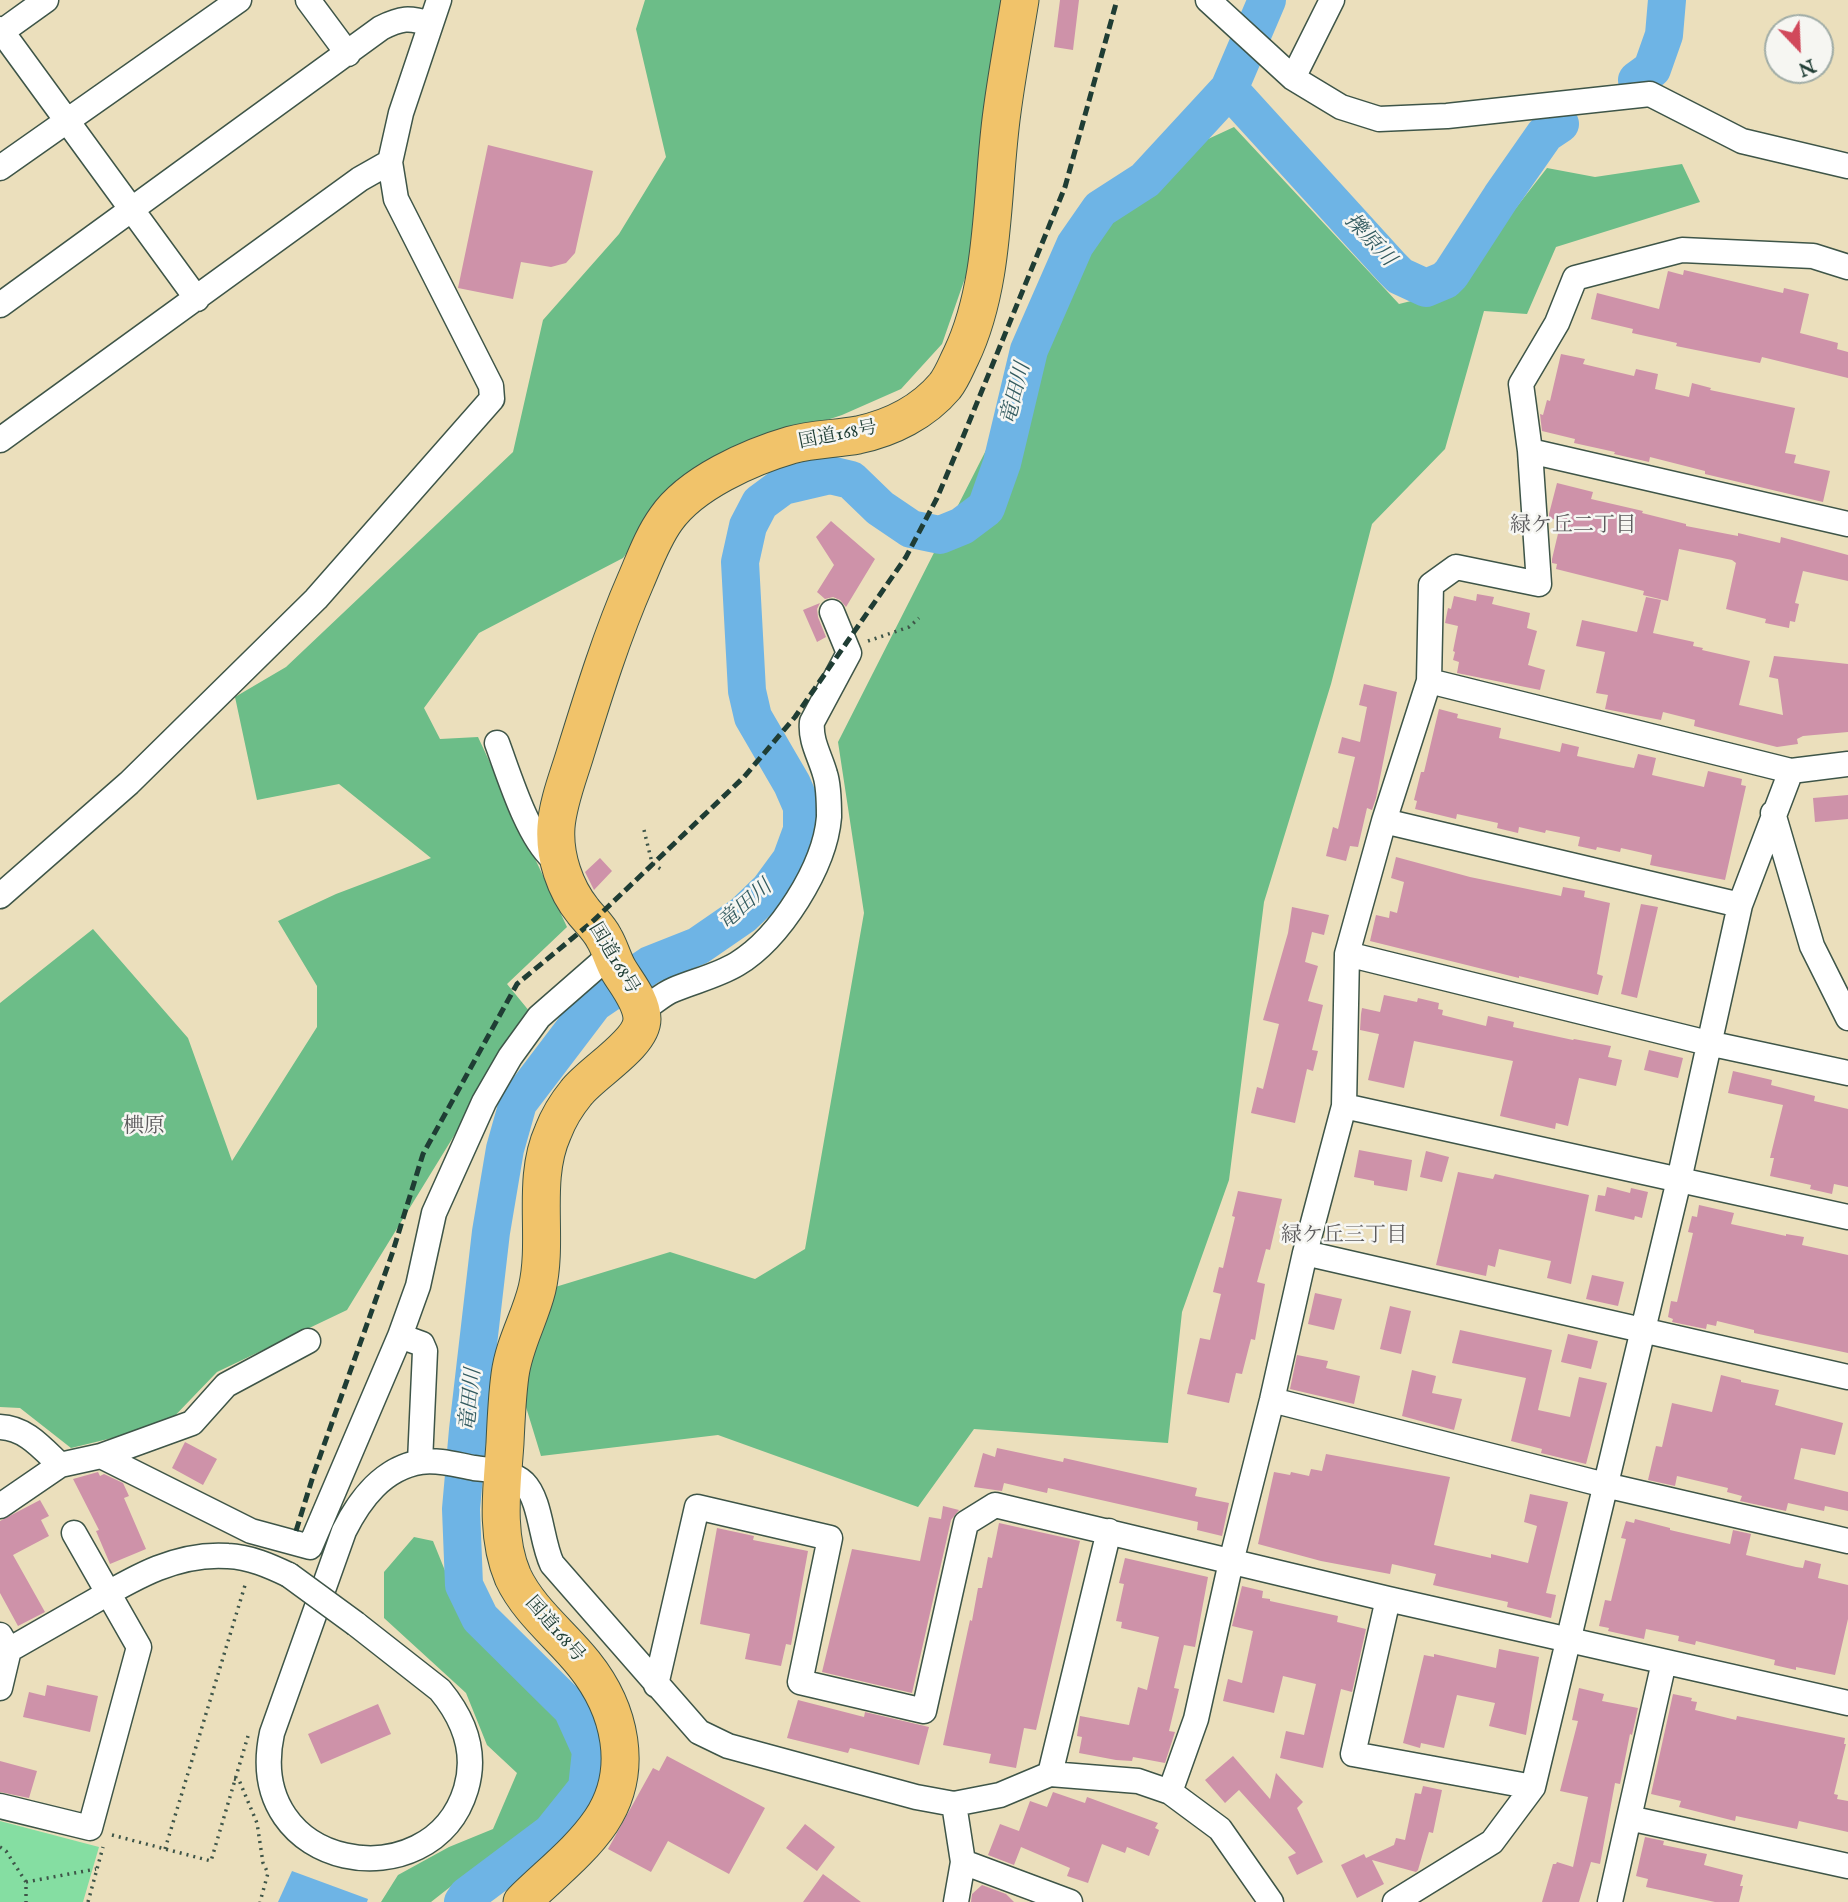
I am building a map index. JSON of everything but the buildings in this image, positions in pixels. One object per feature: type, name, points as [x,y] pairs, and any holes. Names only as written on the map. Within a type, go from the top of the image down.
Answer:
[{"type":"highway","name":"国道168号","points":[[522,1902],[590,1835],[605,1815],[620,1769],[620,1741],[615,1716],[601,1686],[527,1601],[514,1579],[505,1553],[494,1471],[515,1349],[537,1291],[546,1151],[553,1131],[577,1090],[640,1031],[643,1018],[640,1006],[614,962],[603,935],[578,906],[569,890],[558,859],[556,818],[592,697],[622,611],[647,553],[667,517],[694,489],[749,461],[793,444],[862,434],[894,424],[922,408],[948,382],[965,347],[983,292],[1002,113],[1020,0]]},
{"type":"street","points":[[46,0],[1,31],[68,119],[197,299]]},
{"type":"street","points":[[0,168],[239,0]]},
{"type":"street","points":[[308,0],[348,54]]},
{"type":"street","points":[[0,896],[129,783],[316,599],[492,398],[491,386],[396,199],[390,162],[401,113],[439,0]]},
{"type":"street","points":[[1208,0],[1293,78],[1341,107],[1379,119],[1447,116],[1650,94],[1742,141],[1848,166]]},
{"type":"street","points":[[1293,78],[1332,0]]},
{"type":"street","points":[[0,305],[348,54],[380,28],[394,21],[412,18],[430,24]]},
{"type":"street","points":[[0,440],[360,179],[390,162]]},
{"type":"street","points":[[1170,1792],[1196,1719],[1305,1253],[1344,1106],[1347,954],[1384,821],[1429,681],[1431,585],[1456,567],[1539,584],[1530,451],[1521,384],[1558,323],[1574,278],[1682,250],[1813,256],[1848,267]]},
{"type":"street","points":[[1530,451],[1848,524]]},
{"type":"street","points":[[640,1006],[671,990],[714,976],[740,962],[763,943],[799,898],[818,860],[829,818],[826,777],[811,734],[812,722],[849,653],[832,612]]},
{"type":"street","points":[[1429,681],[1791,771],[1848,764]]},
{"type":"street","points":[[497,743],[513,789],[540,844],[552,858],[558,859]]},
{"type":"street","points":[[1395,1902],[1492,1842],[1533,1787],[1570,1641],[1641,1328],[1679,1180],[1740,905],[1791,771]]},
{"type":"street","points":[[1773,813],[1812,946],[1848,1017]]},
{"type":"street","points":[[1384,821],[1740,905]]},
{"type":"street","points":[[1347,954],[1708,1043],[1848,1073]]},
{"type":"street","points":[[101,1456],[251,1531],[310,1547],[400,1336],[418,1286],[434,1213],[484,1102],[510,1056],[539,1017],[614,962]]},
{"type":"street","points":[[1344,1106],[1848,1217]]},
{"type":"street","points":[[1305,1253],[1848,1377]]},
{"type":"street","points":[[400,1336],[422,1344],[425,1351],[427,1461]]},
{"type":"street","points":[[0,1506],[60,1465],[101,1456],[192,1423],[226,1385],[308,1341]]},
{"type":"street","points":[[1272,1400],[1605,1485],[1848,1541]]},
{"type":"street","points":[[0,1427],[13,1428],[31,1438],[60,1465]]},
{"type":"street","points":[[0,1688],[3,1647],[139,1575],[171,1563],[202,1556],[230,1556],[252,1560],[289,1575],[356,1624],[440,1690],[459,1717],[470,1749],[471,1772],[460,1808],[449,1824],[420,1850],[403,1858],[369,1864],[349,1861],[317,1849],[292,1828],[282,1815],[270,1787],[268,1752],[272,1733],[308,1632],[344,1531],[366,1494],[381,1479],[427,1461],[494,1471],[517,1477],[527,1485],[552,1564],[699,1732],[728,1745],[916,1797],[954,1804],[1000,1795],[1050,1774],[1138,1781],[1170,1792],[1220,1829],[1270,1902]]},
{"type":"street","points":[[656,1685],[697,1507],[830,1538],[800,1682],[924,1711],[966,1523],[995,1505],[1388,1600],[1848,1703]]},
{"type":"street","points":[[1050,1774],[1109,1531]]},
{"type":"street","points":[[0,1807],[90,1828],[139,1647],[74,1533]]},
{"type":"street","points":[[1388,1600],[1353,1754],[1533,1787]]},
{"type":"street","points":[[1610,1902],[1664,1662]]},
{"type":"street","points":[[954,1804],[962,1862],[956,1902]]},
{"type":"street","points":[[1629,1818],[1848,1866]]},
{"type":"street","points":[[962,1862],[1070,1902]]},
{"type":"path","points":[[849,653],[864,643],[909,627],[919,618]]},
{"type":"path","points":[[644,830],[652,863],[662,870]]},
{"type":"path","points":[[165,1850],[252,1560]]},
{"type":"path","points":[[106,1834],[211,1861],[238,1767]]},
{"type":"path","points":[[234,1779],[239,1780],[257,1823],[263,1863],[268,1873],[260,1902]]},
{"type":"path","points":[[88,1902],[103,1846]]},
{"type":"path","points":[[0,1847],[6,1851],[26,1882],[26,1902]]},
{"type":"path","points":[[26,1882],[97,1869]]},
{"type":"green space","points":[[645,0],[1008,0],[972,258],[942,344],[901,389],[842,415],[734,451],[662,504],[623,558],[479,633],[424,708],[440,739],[478,737],[567,927],[507,984],[530,1012],[347,1310],[217,1372],[166,1425],[71,1448],[20,1408],[0,1407],[0,1003],[93,929],[188,1038],[232,1161],[317,1027],[317,986],[278,921],[336,894],[431,858],[339,784],[257,800],[235,697],[286,667],[513,452],[543,320],[619,234],[666,157],[636,29]]},
{"type":"green space","points":[[1234,127],[1399,304],[1451,291],[1547,168],[1595,177],[1682,164],[1700,202],[1556,247],[1527,314],[1484,311],[1445,449],[1372,524],[1331,684],[1264,902],[1229,1180],[1182,1312],[1168,1443],[974,1429],[918,1507],[718,1435],[541,1456],[522,1394],[552,1288],[670,1252],[755,1279],[805,1249],[864,913],[838,742],[1124,178]]},
{"type":"green space","points":[[414,1537],[433,1541],[467,1625],[566,1714],[582,1753],[579,1784],[546,1826],[495,1867],[459,1880],[431,1902],[381,1902],[398,1875],[449,1847],[493,1829],[517,1773],[487,1745],[466,1693],[384,1618],[384,1572]]},
{"type":"green space","points":[[0,1821],[99,1847],[83,1902],[0,1902]]},
{"type":"water","points":[[292,1871],[368,1899],[367,1902],[278,1902]]},
{"type":"waterway","name":"竜田川","points":[[463,1902],[467,1896],[551,1833],[587,1788],[591,1751],[572,1709],[480,1618],[464,1585],[461,1509],[468,1430],[491,1232],[505,1149],[518,1103],[594,1003],[650,965],[698,946],[743,915],[769,890],[791,860],[802,830],[802,807],[792,784],[753,717],[747,691],[740,562],[748,526],[760,503],[783,486],[830,475],[851,480],[880,508],[911,529],[940,535],[962,526],[986,508],[1002,463],[1029,350],[1075,245],[1100,209],[1145,180],[1229,89],[1267,0]]},
{"type":"waterway","name":"擽原川","points":[[1637,80],[1652,69],[1664,35],[1667,0]]},
{"type":"waterway","name":"擽原川","points":[[1229,89],[1392,268],[1400,276],[1426,288],[1445,280],[1451,274],[1545,134],[1560,124]]},
{"type":"railway","points":[[296,1531],[392,1254],[423,1154],[517,984],[592,922],[744,777],[795,717],[906,557],[937,498],[1065,187],[1117,0]]},
{"type":"district","name":"緑ケ丘二丁目","points":[[1573,527]]},
{"type":"district","name":"椣原","points":[[144,1128]]},
{"type":"district","name":"緑ケ丘三丁目","points":[[1344,1237]]}]
